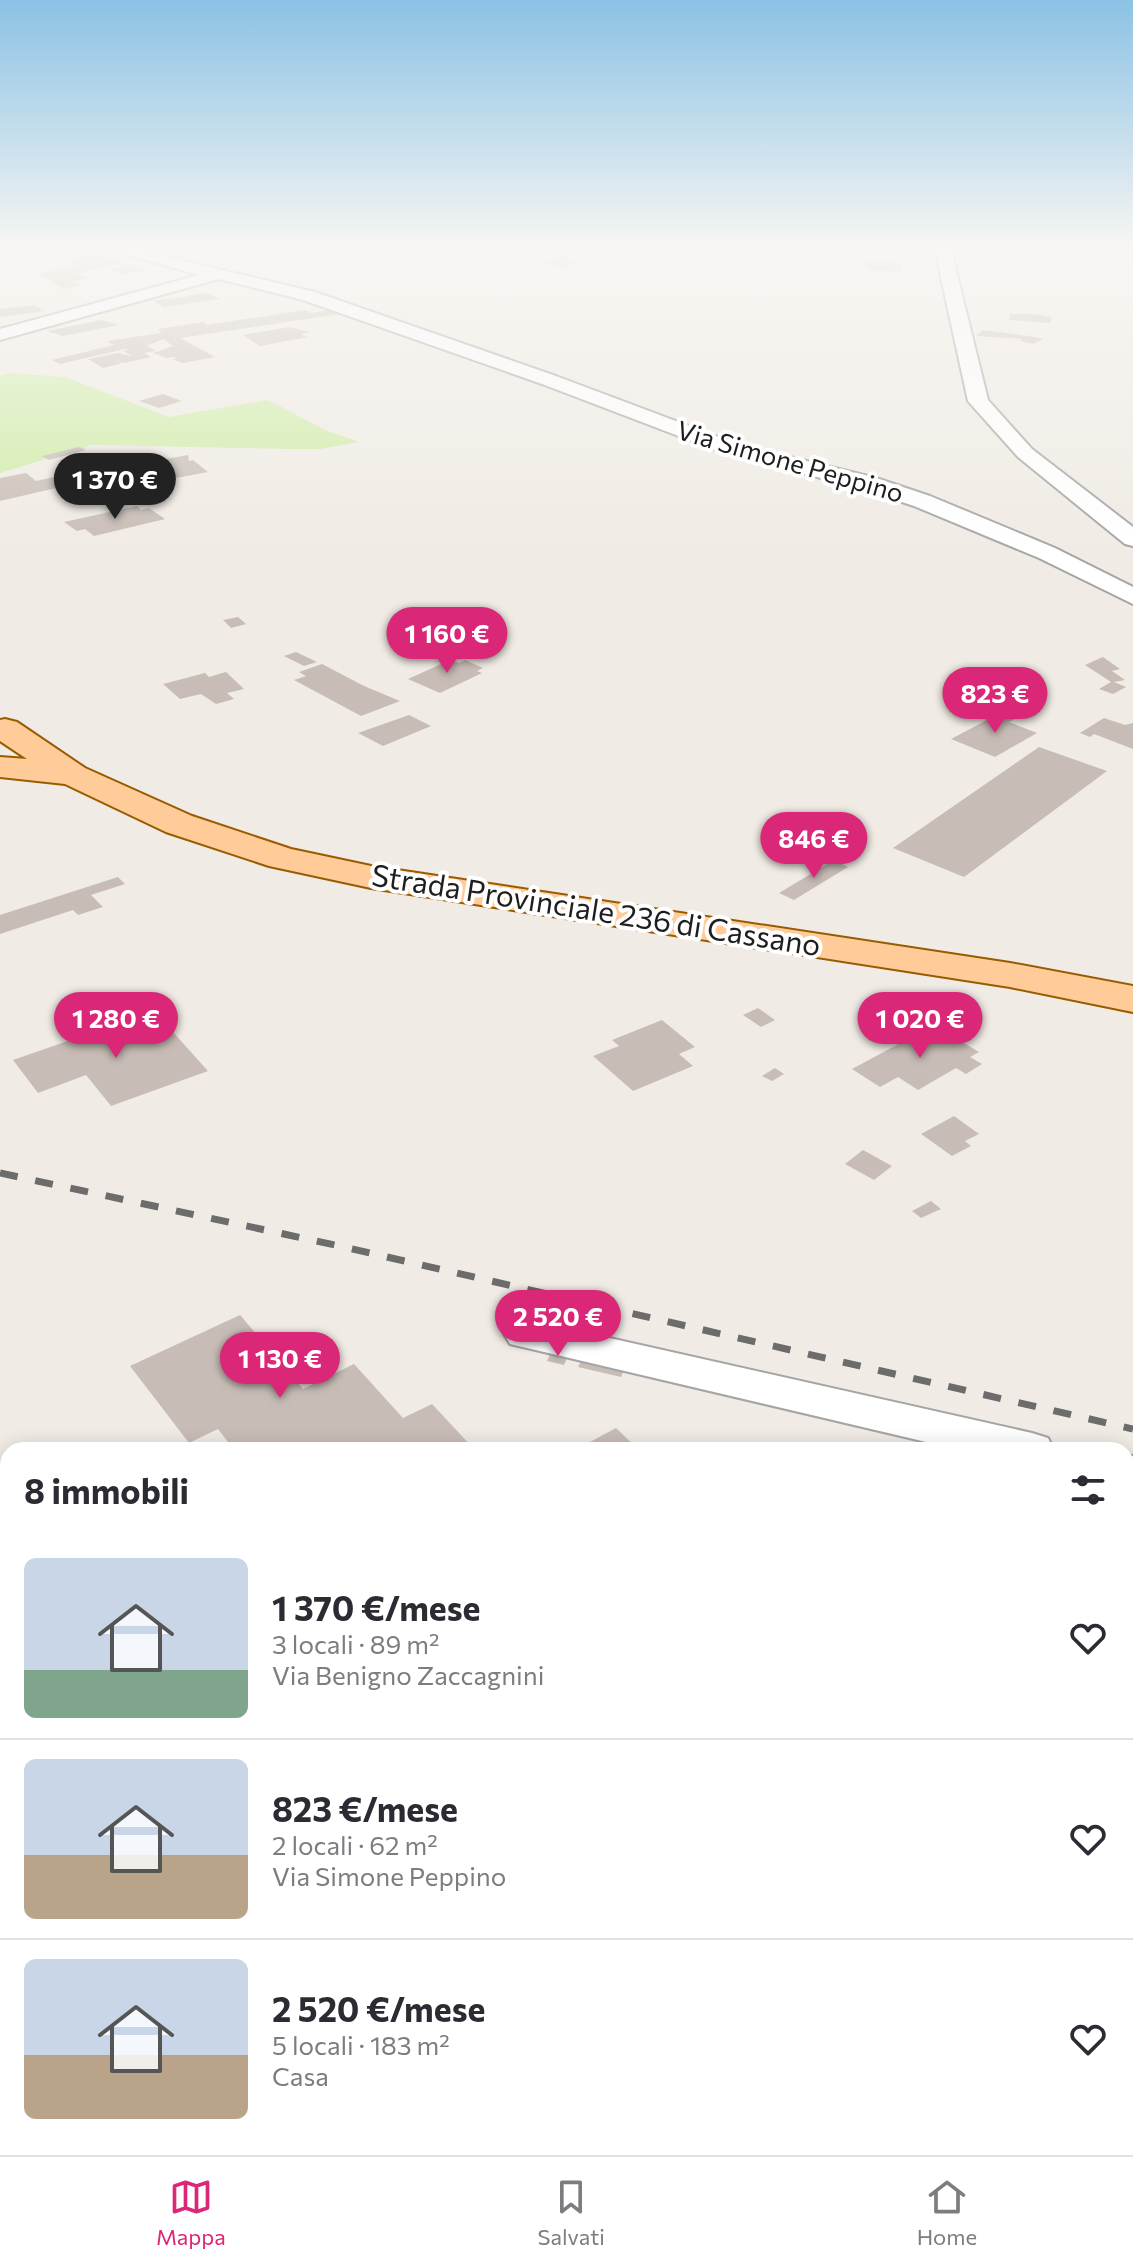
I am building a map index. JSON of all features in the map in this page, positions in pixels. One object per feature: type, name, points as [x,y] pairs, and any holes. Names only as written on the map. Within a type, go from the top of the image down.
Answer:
[{"type":"main road","points":[[2,728],[73,775]]},
{"type":"main road","points":[[0,767],[73,775]]},
{"type":"main road","name":"Strada Provinciale 236 di Cassano","points":[[73,775],[239,847],[333,870],[1010,975],[1133,999]]},
{"type":"street","name":"Via Simone Peppino","points":[[465,351],[730,449],[868,483],[922,501],[1047,553],[1129,592]]},
{"type":"street","points":[[966,351],[978,401],[1025,453],[1102,511],[1133,539]]},
{"type":"street","points":[[525,1334],[997,1442]]},
{"type":"green space","points":[[10,373],[65,377],[169,417],[268,400],[325,430],[359,442],[320,449],[91,445],[0,473],[0,376]]},
{"type":"building","points":[[91,351],[118,351],[60,364],[52,360]]},
{"type":"building","points":[[123,351],[156,351],[144,353],[151,357],[124,363],[113,359],[122,363],[103,368],[88,359],[118,353],[132,356]]},
{"type":"building","points":[[203,351],[215,357],[183,363],[172,359],[178,358],[175,357],[166,358],[153,353]]},
{"type":"building","points":[[163,394],[182,401],[159,408],[139,401]]},
{"type":"building","points":[[79,447],[86,450],[49,460],[42,456]]},
{"type":"building","points":[[188,455],[189,461],[193,460],[208,472],[160,481],[144,463]]},
{"type":"building","points":[[26,473],[36,481],[63,475],[68,479],[91,473],[108,476],[0,501],[0,478]]},
{"type":"building","points":[[137,506],[141,510],[149,508],[165,519],[94,536],[85,529],[77,531],[64,522]]},
{"type":"building","points":[[238,617],[246,624],[231,628],[223,620]]},
{"type":"building","points":[[296,652],[317,662],[304,666],[284,656]]},
{"type":"building","points":[[1103,657],[1120,669],[1112,671],[1125,680],[1114,682],[1126,687],[1113,694],[1099,689],[1111,682],[1085,665]]},
{"type":"building","points":[[450,660],[459,663],[465,660],[483,668],[477,671],[482,673],[440,693],[408,679]]},
{"type":"building","points":[[322,664],[400,701],[361,716],[294,680],[306,676],[299,672]]},
{"type":"building","points":[[226,672],[244,689],[227,693],[234,699],[216,704],[201,694],[180,699],[163,684],[205,673],[209,677]]},
{"type":"building","points":[[1002,712],[1017,718],[1009,722],[1037,733],[995,757],[951,739]]},
{"type":"building","points":[[409,715],[431,726],[383,746],[358,733]]},
{"type":"building","points":[[1104,718],[1125,725],[1133,723],[1133,749],[1094,734],[1090,737],[1080,733]]},
{"type":"building","points":[[1039,747],[1107,771],[964,877],[893,848]]},
{"type":"building","points":[[834,860],[848,867],[794,900],[779,893]]},
{"type":"building","points":[[118,877],[125,884],[91,895],[103,907],[78,915],[73,910],[0,934],[0,915]]},
{"type":"building","points":[[758,1008],[775,1020],[761,1027],[743,1015]]},
{"type":"building","points":[[154,1011],[208,1071],[111,1106],[86,1075],[38,1093],[13,1060]]},
{"type":"building","points":[[662,1020],[695,1047],[679,1054],[693,1066],[633,1091],[593,1056],[619,1046],[612,1040]]},
{"type":"building","points":[[934,1025],[979,1052],[970,1057],[982,1064],[966,1074],[956,1068],[918,1090],[898,1077],[880,1087],[852,1069]]},
{"type":"building","points":[[775,1068],[784,1074],[772,1081],[762,1076]]},
{"type":"building","points":[[954,1116],[979,1134],[965,1141],[971,1146],[952,1156],[921,1134]]},
{"type":"building","points":[[863,1150],[892,1166],[874,1180],[845,1164]]},
{"type":"building","points":[[931,1201],[941,1209],[921,1218],[912,1211]]},
{"type":"building","points":[[240,1315],[303,1389],[354,1364],[403,1418],[432,1404],[468,1442],[228,1442],[218,1429],[188,1442],[130,1366]]},
{"type":"building","points":[[552,1350],[569,1354],[564,1365],[547,1361]]},
{"type":"building","points":[[583,1357],[625,1368],[621,1377],[578,1367]]},
{"type":"building","points":[[616,1428],[631,1442],[590,1442]]},
{"type":"railway","points":[[0,1173],[335,1245],[1133,1429]]}]
